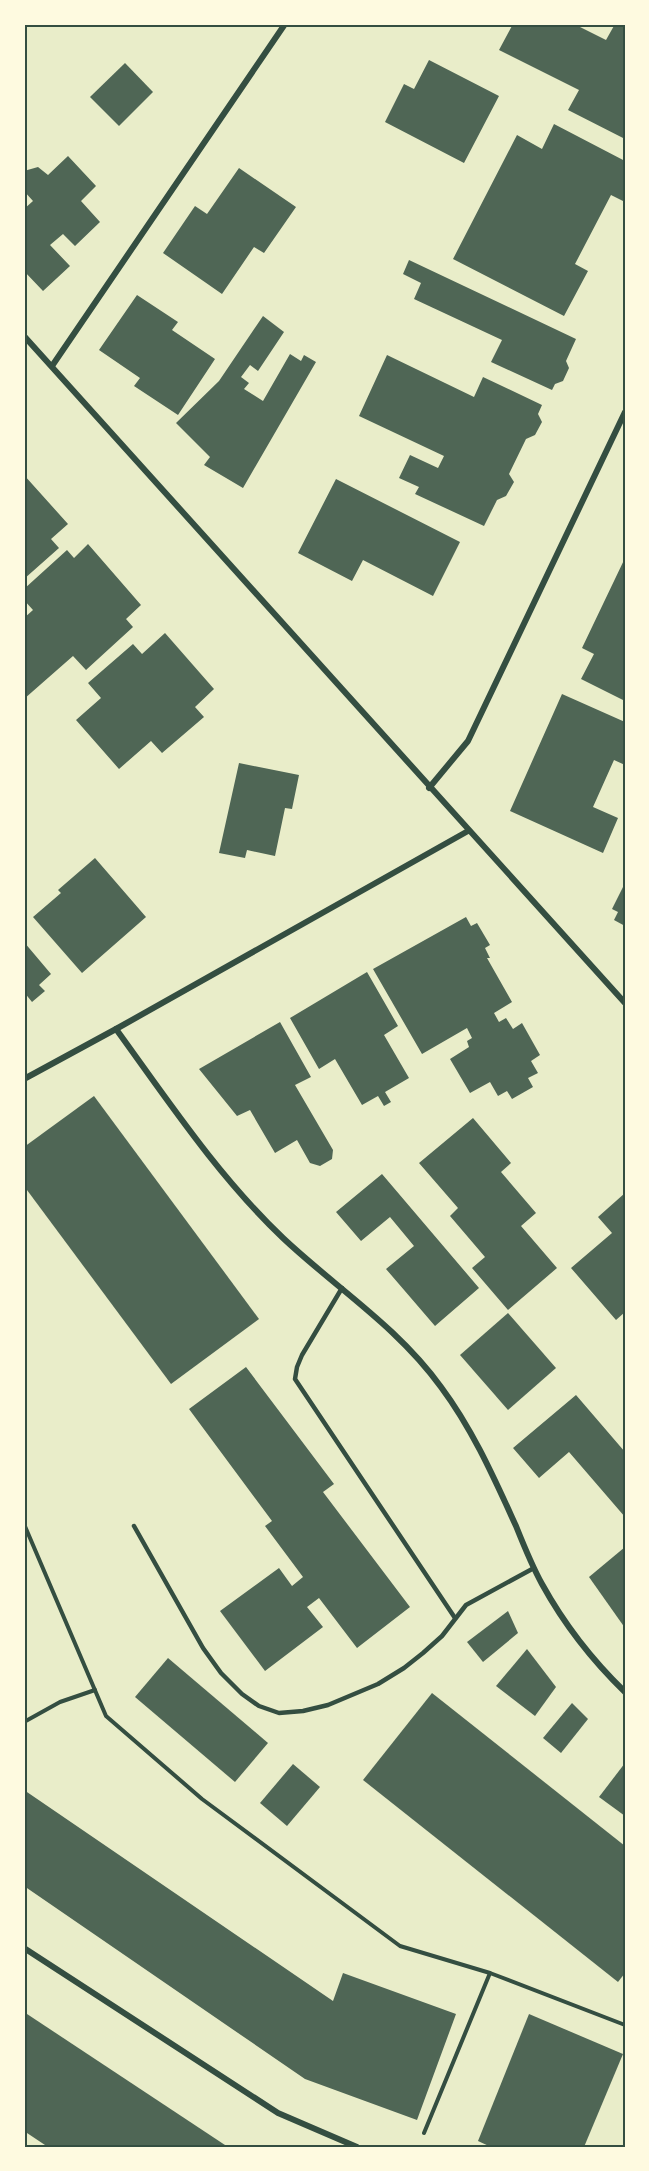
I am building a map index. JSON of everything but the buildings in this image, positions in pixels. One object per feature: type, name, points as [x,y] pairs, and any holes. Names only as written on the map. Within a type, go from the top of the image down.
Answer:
[{"type":"street","points":[[52,366],[285,24]]},
{"type":"street","points":[[24,336],[625,1003]]},
{"type":"street","points":[[429,788],[468,741],[625,412]]},
{"type":"street","points":[[24,1078],[116,1029],[468,831]]},
{"type":"street","points":[[116,1029],[170,1106],[234,1187],[284,1239],[373,1313],[440,1385],[464,1419],[485,1457],[534,1568],[570,1628],[590,1655],[625,1692]]},
{"type":"street","points":[[24,1948],[278,2113],[357,2147]]},
{"type":"lane","points":[[342,1288],[302,1355],[295,1379],[455,1618]]},
{"type":"lane","points":[[134,1526],[203,1648],[221,1673],[242,1694],[259,1706],[279,1713],[303,1711],[328,1705],[378,1684],[404,1668],[442,1636],[466,1605],[534,1568]]},
{"type":"path","points":[[24,1524],[106,1716],[194,1792],[400,1946],[490,1973],[625,2025]]},
{"type":"path","points":[[24,1722],[60,1702],[95,1690]]},
{"type":"path","points":[[424,2133],[490,1973]]}]
